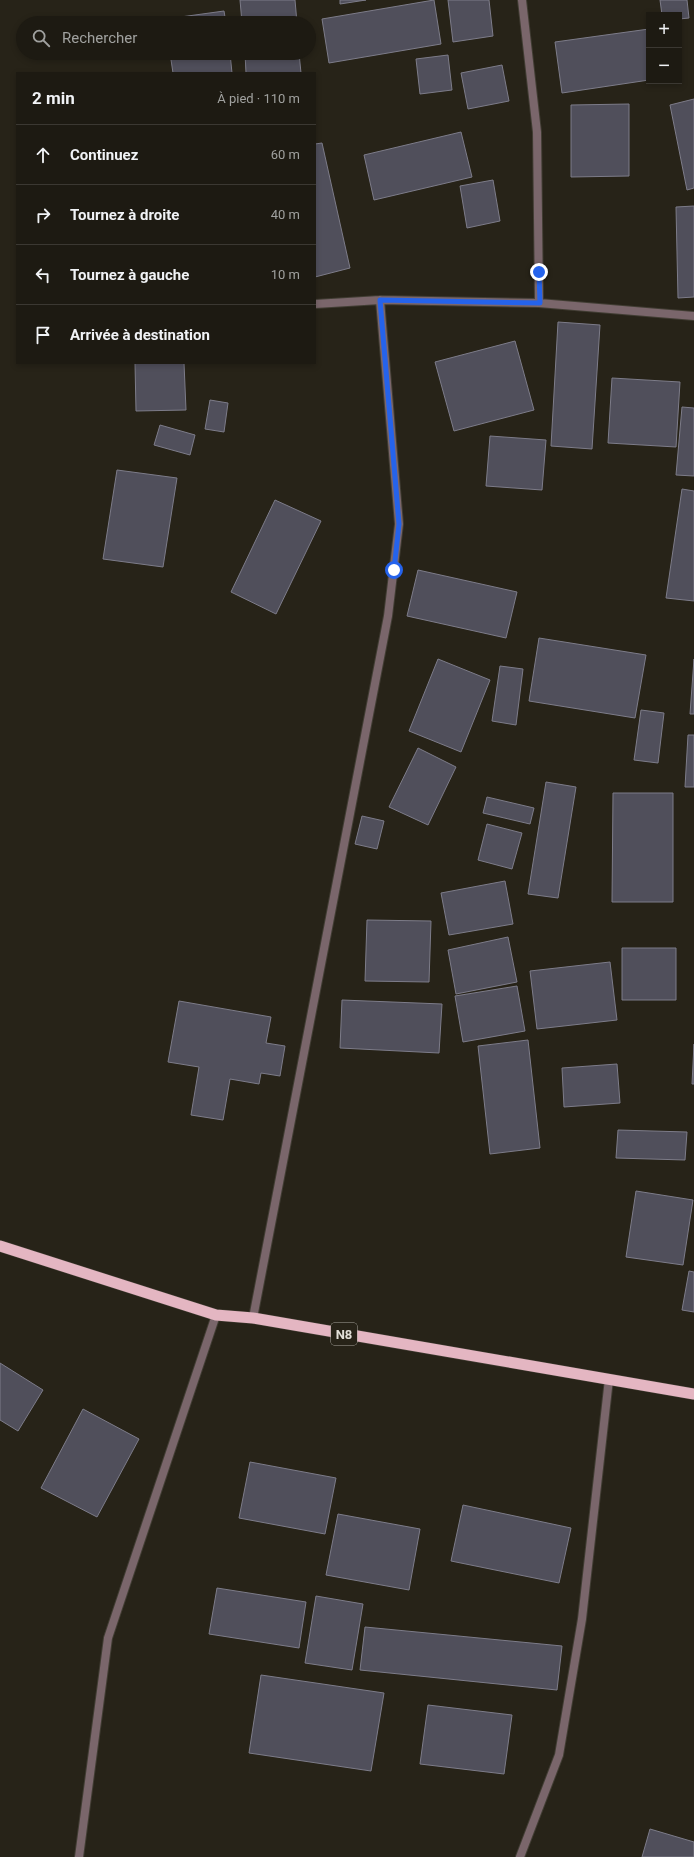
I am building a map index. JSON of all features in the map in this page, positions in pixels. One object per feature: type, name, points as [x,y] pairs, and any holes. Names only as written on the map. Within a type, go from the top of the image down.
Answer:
[{"type":"highway","name":"N8","points":[[0,1246],[216,1315],[253,1318],[694,1394]]},
{"type":"street","points":[[522,0],[537,132],[540,303]]},
{"type":"street","points":[[253,1318],[388,616],[399,524],[380,300]]},
{"type":"street","points":[[316,304],[380,300],[540,303],[694,316]]},
{"type":"street","points":[[79,1857],[108,1638],[216,1315]]},
{"type":"street","points":[[520,1857],[559,1755],[582,1619],[609,1380]]},
{"type":"building","points":[[240,0],[295,0],[296,16],[241,16]]},
{"type":"building","points":[[340,0],[366,0],[340,4]]},
{"type":"building","points":[[434,0],[441,44],[329,63],[322,19]]},
{"type":"building","points":[[448,0],[489,0],[493,36],[453,42]]},
{"type":"building","points":[[660,0],[687,0],[689,18],[682,19],[682,12],[662,12]]},
{"type":"building","points":[[224,11],[225,16],[188,16]]},
{"type":"building","points":[[646,29],[646,80],[562,93],[555,42]]},
{"type":"building","points":[[448,55],[452,90],[420,94],[416,59]]},
{"type":"building","points":[[171,60],[231,60],[232,72],[173,72]]},
{"type":"building","points":[[245,60],[300,60],[301,72],[246,72]]},
{"type":"building","points":[[502,65],[509,101],[468,109],[461,73]]},
{"type":"building","points":[[694,99],[694,188],[687,190],[670,105]]},
{"type":"building","points":[[629,104],[629,176],[571,177],[571,105]]},
{"type":"building","points":[[461,132],[472,177],[374,200],[364,155]]},
{"type":"building","points":[[322,143],[350,268],[316,277],[316,144]]},
{"type":"building","points":[[493,180],[500,221],[467,228],[460,186]]},
{"type":"building","points":[[694,206],[694,297],[678,298],[676,207]]},
{"type":"building","points":[[558,322],[600,325],[592,449],[551,446]]},
{"type":"building","points":[[515,341],[534,410],[454,431],[435,362]]},
{"type":"building","points":[[135,364],[184,364],[186,410],[136,411]]},
{"type":"building","points":[[612,378],[680,382],[676,447],[608,443]]},
{"type":"building","points":[[210,400],[228,403],[224,432],[205,429]]},
{"type":"building","points":[[682,407],[694,408],[694,476],[676,475]]},
{"type":"building","points":[[160,425],[195,435],[190,455],[154,445]]},
{"type":"building","points":[[490,436],[546,440],[542,490],[486,486]]},
{"type":"building","points":[[117,470],[177,478],[163,567],[103,559]]},
{"type":"building","points":[[682,489],[694,491],[694,601],[666,598]]},
{"type":"building","points":[[275,500],[321,521],[276,614],[231,592]]},
{"type":"building","points":[[418,570],[517,592],[506,638],[407,616]]},
{"type":"building","points":[[539,638],[646,655],[635,718],[529,701]]},
{"type":"building","points":[[438,659],[490,680],[461,752],[409,731]]},
{"type":"building","points":[[694,659],[694,714],[690,714]]},
{"type":"building","points":[[500,666],[523,669],[516,725],[492,721]]},
{"type":"building","points":[[641,710],[664,713],[658,763],[634,760]]},
{"type":"building","points":[[688,735],[694,735],[694,787],[685,787]]},
{"type":"building","points":[[418,748],[456,767],[428,825],[389,807]]},
{"type":"building","points":[[546,782],[576,787],[558,898],[528,894]]},
{"type":"building","points":[[613,793],[673,793],[673,902],[612,902]]},
{"type":"building","points":[[487,797],[534,808],[530,824],[483,813]]},
{"type":"building","points":[[362,816],[384,821],[377,849],[355,844]]},
{"type":"building","points":[[487,824],[522,833],[512,869],[478,860]]},
{"type":"building","points":[[505,881],[513,924],[449,935],[441,893]]},
{"type":"building","points":[[367,920],[431,921],[429,982],[365,981]]},
{"type":"building","points":[[508,937],[517,982],[456,994],[448,950]]},
{"type":"building","points":[[622,948],[676,948],[676,1000],[622,1000]]},
{"type":"building","points":[[610,962],[617,1020],[537,1029],[530,971]]},
{"type":"building","points":[[517,986],[525,1031],[463,1042],[455,996]]},
{"type":"building","points":[[342,1000],[442,1004],[439,1053],[340,1048]]},
{"type":"building","points":[[179,1001],[271,1017],[266,1043],[285,1046],[280,1076],[261,1073],[259,1084],[230,1079],[223,1120],[191,1115],[199,1067],[168,1062]]},
{"type":"building","points":[[528,1040],[540,1148],[490,1154],[478,1046]]},
{"type":"building","points":[[694,1044],[694,1084],[692,1084]]},
{"type":"building","points":[[617,1064],[620,1103],[564,1107],[562,1068]]},
{"type":"building","points":[[618,1130],[687,1132],[685,1160],[616,1158]]},
{"type":"building","points":[[636,1191],[693,1200],[683,1265],[626,1257]]},
{"type":"building","points":[[689,1271],[694,1272],[694,1312],[682,1310]]},
{"type":"building","points":[[0,1363],[43,1390],[18,1431],[0,1420]]},
{"type":"building","points":[[83,1409],[139,1439],[97,1517],[41,1488]]},
{"type":"building","points":[[250,1462],[336,1478],[325,1534],[239,1518]]},
{"type":"building","points":[[463,1505],[571,1528],[559,1583],[451,1561]]},
{"type":"building","points":[[338,1514],[420,1529],[409,1590],[326,1575]]},
{"type":"building","points":[[217,1588],[306,1602],[299,1648],[209,1634]]},
{"type":"building","points":[[316,1596],[363,1604],[352,1670],[305,1663]]},
{"type":"building","points":[[365,1627],[562,1646],[557,1690],[360,1670]]},
{"type":"building","points":[[261,1675],[384,1693],[371,1771],[249,1753]]},
{"type":"building","points":[[428,1705],[512,1715],[504,1774],[420,1764]]},
{"type":"building","points":[[650,1829],[694,1842],[694,1857],[642,1857]]},
{"type":"route","points":[[394,570],[399,524],[380,300],[540,303],[539,272]]}]
